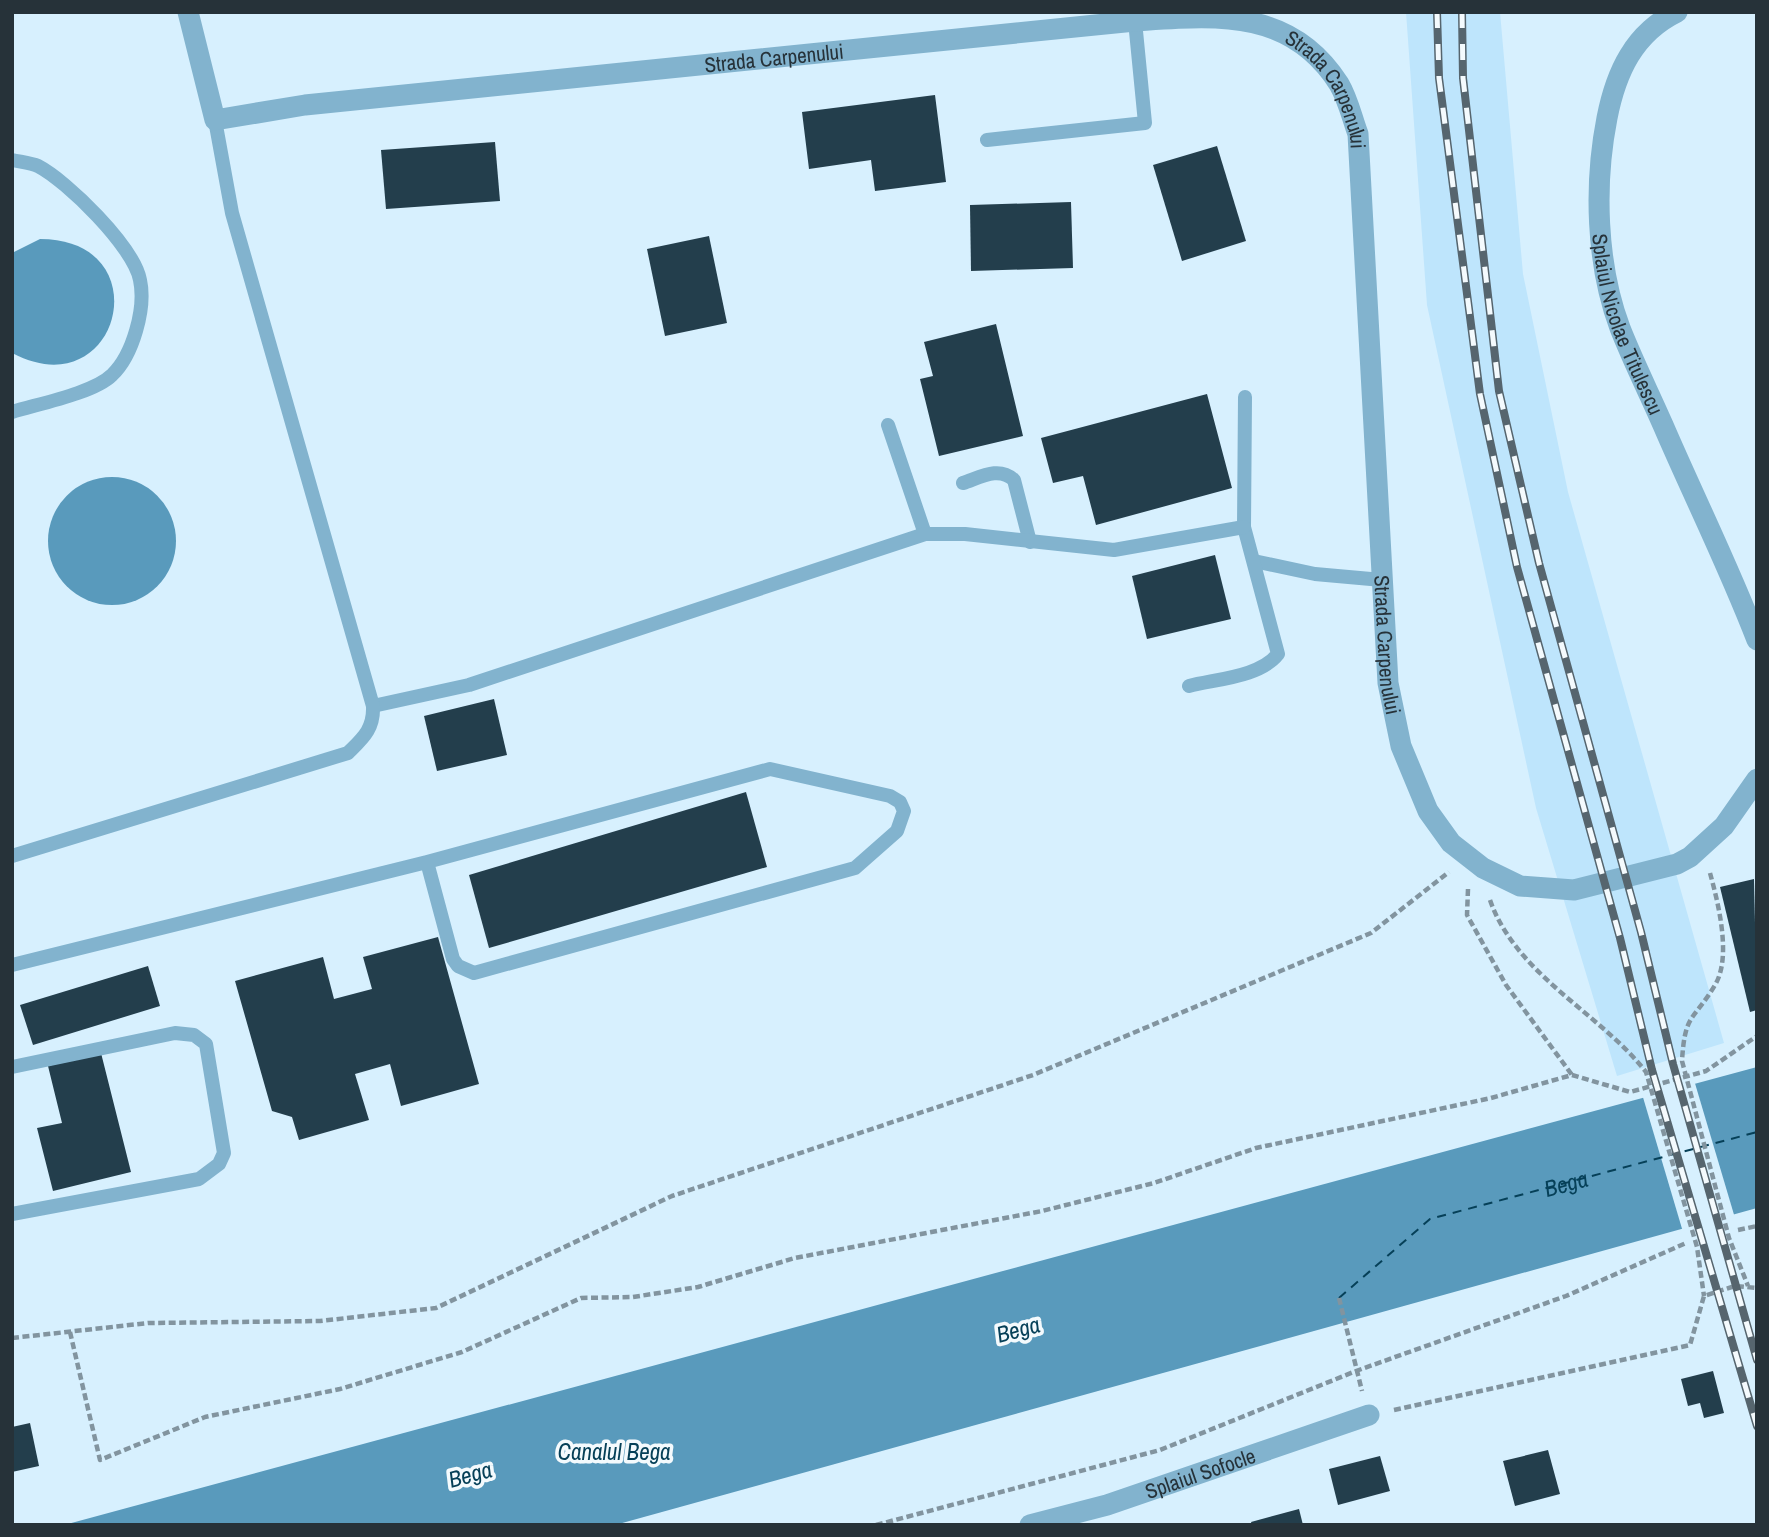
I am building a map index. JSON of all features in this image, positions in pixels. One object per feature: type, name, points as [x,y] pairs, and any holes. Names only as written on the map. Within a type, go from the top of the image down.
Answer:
[{"type":"street","points":[[188,12],[215,120]]},
{"type":"street","name":"Splaiul Nicolae Titulescu","points":[[1677,12],[1662,20],[1642,37],[1626,59],[1613,89],[1599,179],[1603,255],[1620,326],[1757,640]]},
{"type":"street","name":"Strada Carpenului","points":[[215,120],[305,104],[1135,21],[1214,16],[1269,24],[1310,49],[1339,85],[1358,135],[1388,683],[1401,747],[1428,811],[1451,843],[1490,872],[1520,886],[1546,890],[1574,890],[1677,864],[1703,845]]},
{"type":"street","points":[[1703,845],[1735,813],[1757,779]]},
{"type":"street","name":"Splaiul Sofocle","points":[[1030,1525],[1107,1505],[1369,1415]]},
{"type":"lane","points":[[987,140],[1145,123],[1135,21]]},
{"type":"lane","points":[[12,856],[348,752],[368,733],[374,720],[373,706],[232,212],[215,120]]},
{"type":"lane","points":[[12,160],[36,165],[68,186],[115,235],[141,279],[139,314],[125,359],[111,377],[83,390],[12,412]]},
{"type":"lane","points":[[1189,686],[1260,668],[1272,662],[1278,654],[1244,527],[1245,397]]},
{"type":"lane","points":[[888,425],[925,534]]},
{"type":"lane","points":[[963,483],[996,472],[1006,473],[1014,480],[1030,542]]},
{"type":"lane","points":[[373,706],[469,685],[925,534],[965,534],[1114,550],[1244,527]]},
{"type":"lane","points":[[1254,561],[1315,574],[1382,580]]},
{"type":"lane","points":[[12,965],[427,862],[770,769],[890,796],[900,802],[904,811],[897,831],[855,869],[474,972],[465,971],[453,959],[427,862]]},
{"type":"lane","points":[[12,1067],[175,1033],[194,1035],[206,1044],[224,1153],[219,1164],[199,1179],[12,1214]]},
{"type":"path","points":[[1703,845],[1719,906],[1723,964],[1716,984],[1691,1015],[1684,1032],[1682,1062],[1729,1238],[1748,1286]]},
{"type":"path","points":[[1468,856],[1467,915],[1506,985],[1572,1074]]},
{"type":"path","points":[[12,1338],[148,1324],[320,1321],[436,1308],[672,1196],[1033,1075],[1371,933],[1468,856]]},
{"type":"path","points":[[1369,1415],[1690,1345],[1704,1296],[1698,1247],[1646,1072],[1630,1051],[1585,1016],[1513,939],[1496,917],[1488,896],[1490,872]]},
{"type":"path","points":[[69,1332],[100,1460],[205,1418],[340,1389],[462,1352],[581,1298],[633,1297],[698,1287],[795,1258],[1042,1211],[1154,1183],[1256,1149],[1491,1098],[1572,1074],[1630,1092],[1706,1071],[1757,1036]]},
{"type":"path","points":[[1738,1230],[1757,1226]]},
{"type":"path","points":[[876,1525],[1160,1450],[1356,1371],[1566,1296],[1686,1243]]},
{"type":"path","points":[[1704,1296],[1717,1289],[1748,1286],[1757,1288]]},
{"type":"path","points":[[1339,1298],[1356,1371]]},
{"type":"shaded area","points":[[1406,12],[1500,12],[1523,274],[1568,492],[1724,1043],[1617,1076],[1536,808],[1427,305]]},
{"type":"water","points":[[40,239],[78,246],[102,265],[113,290],[112,317],[100,342],[79,359],[49,364],[12,353],[12,253]]},
{"type":"water","points":[[112,477],[136,482],[157,496],[171,517],[176,541],[171,565],[157,586],[136,600],[112,605],[88,600],[67,586],[53,565],[48,541],[53,517],[67,496],[88,482]]},
{"type":"water","name":"Canalul Bega","points":[[1757,1067],[1757,1208],[615,1525],[64,1525]]},
{"type":"pier","points":[[1694,1080],[1735,1218],[1683,1232],[1642,1094]]},
{"type":"building","points":[[935,95],[946,182],[875,191],[871,160],[809,169],[802,112]]},
{"type":"building","points":[[495,142],[500,201],[386,209],[381,150]]},
{"type":"building","points":[[1217,146],[1246,241],[1182,261],[1153,165]]},
{"type":"building","points":[[1071,202],[1073,268],[971,271],[970,205]]},
{"type":"building","points":[[709,236],[727,323],[665,336],[647,249]]},
{"type":"building","points":[[996,324],[1023,436],[939,456],[920,379],[933,376],[924,342]]},
{"type":"building","points":[[1207,394],[1232,488],[1096,525],[1083,476],[1053,483],[1041,438]]},
{"type":"building","points":[[1215,555],[1231,619],[1147,639],[1132,576]]},
{"type":"building","points":[[494,699],[507,755],[437,771],[424,716]]},
{"type":"building","points":[[746,792],[767,867],[489,948],[469,875]]},
{"type":"building","points":[[1754,879],[1757,1010],[1750,1012],[1720,887]]},
{"type":"building","points":[[438,937],[479,1084],[401,1106],[390,1064],[355,1074],[369,1120],[299,1140],[292,1117],[272,1111],[235,981],[323,957],[334,999],[372,989],[363,957]]},
{"type":"building","points":[[148,966],[160,1006],[33,1045],[20,1005]]},
{"type":"building","points":[[101,1053],[131,1172],[53,1191],[37,1128],[62,1123],[48,1066]]},
{"type":"building","points":[[1713,1371],[1724,1413],[1704,1418],[1700,1403],[1688,1406],[1681,1379]]},
{"type":"building","points":[[30,1423],[39,1466],[12,1472],[12,1427]]},
{"type":"building","points":[[1548,1450],[1560,1494],[1515,1506],[1503,1461]]},
{"type":"building","points":[[1380,1456],[1390,1491],[1338,1505],[1329,1469]]},
{"type":"building","points":[[1299,1509],[1303,1525],[1252,1525],[1251,1522]]},
{"type":"ferry route","points":[[1339,1298],[1430,1219],[1757,1132]]},
{"type":"railway","points":[[1437,12],[1439,78],[1480,394],[1517,567],[1620,938],[1652,1070],[1757,1426]]},
{"type":"railway","points":[[1462,12],[1463,78],[1499,391],[1539,563],[1641,932],[1673,1064],[1757,1360]]},
{"type":"water label","name":"Bega","points":[[1566,1183]]},
{"type":"water label","name":"Bega","points":[[1018,1329]]},
{"type":"water label","name":"Bega","points":[[470,1474]]}]
